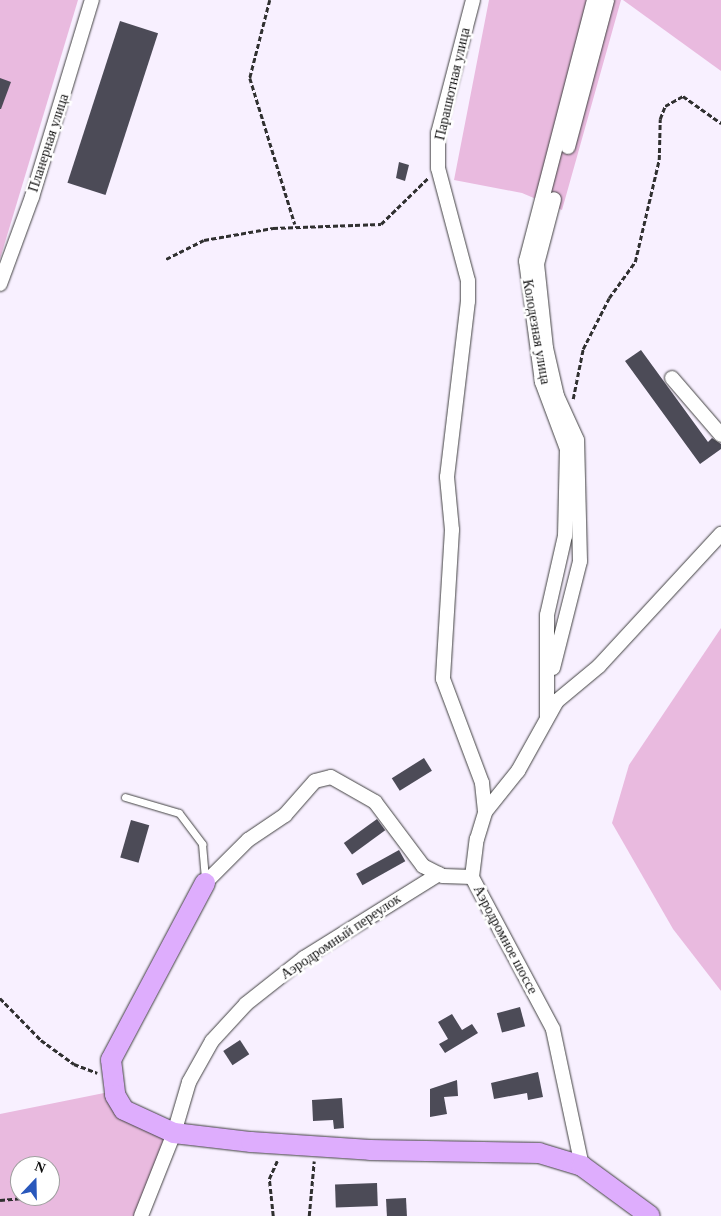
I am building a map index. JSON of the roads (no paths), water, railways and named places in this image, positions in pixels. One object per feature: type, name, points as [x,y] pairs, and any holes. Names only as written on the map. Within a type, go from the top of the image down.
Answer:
[{"type":"street","name":"Планерная улица","points":[[0,284],[32,197],[92,0]]},
{"type":"street","name":"Парашютная улица","points":[[473,0],[438,133],[438,168],[468,281],[468,301],[447,477],[452,530],[443,679],[482,783],[485,812]]},
{"type":"street","name":"Колодезная улица","points":[[547,726],[547,615],[566,536],[567,450],[542,382],[526,262],[594,0]]},
{"type":"street","name":"Колодезная улица","points":[[557,701],[552,667],[580,561],[577,440],[558,396],[546,348],[537,264],[607,0]]},
{"type":"street","points":[[672,378],[721,435]]},
{"type":"street","name":"Аэродромное шоссе","points":[[582,1166],[553,1030],[472,877],[485,812],[547,726],[557,701],[599,666],[721,534]]},
{"type":"street","points":[[472,877],[439,874],[423,866],[375,802],[331,777],[309,786],[285,815],[248,840],[205,883],[118,1044],[110,1078],[124,1110],[174,1133],[333,1148],[508,1150],[539,1153],[582,1166],[650,1216]]},
{"type":"street","name":"Аэродромный переулок","points":[[141,1216],[174,1133],[189,1082],[212,1041],[246,1004],[304,958],[439,874]]},
{"type":"lane","points":[[125,797],[179,813],[202,844],[205,883]]}]
